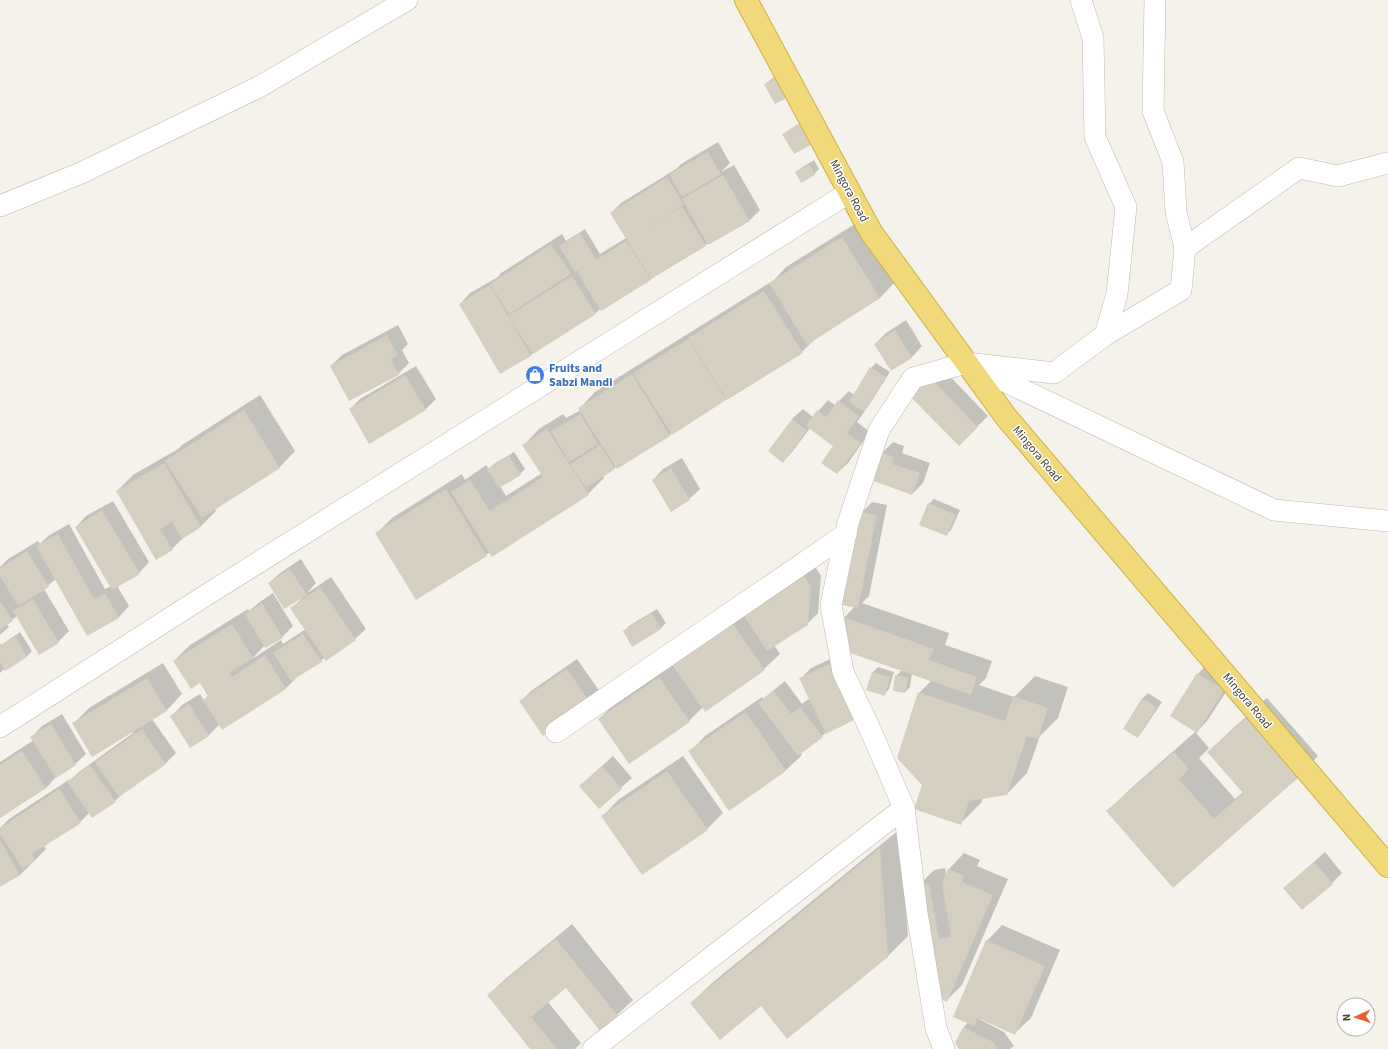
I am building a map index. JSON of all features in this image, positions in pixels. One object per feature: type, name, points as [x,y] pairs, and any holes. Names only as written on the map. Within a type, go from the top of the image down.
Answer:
[{"type":"highway","name":"Mingora Road","points":[[746,0],[871,232],[1011,423],[1388,866]]},
{"type":"street","points":[[0,206],[81,173],[259,87],[407,0]]},
{"type":"street","points":[[1082,0],[1093,38],[1095,137],[1126,208],[1117,294],[1105,335]]},
{"type":"street","points":[[944,1049],[936,1028],[917,912],[904,808],[870,729],[843,672],[831,605],[848,523],[879,430],[913,378],[966,362],[1054,373],[1105,335],[1181,290],[1185,248],[1176,212],[1173,162],[1153,111],[1155,0]]},
{"type":"street","points":[[1185,248],[1300,168],[1338,176],[1388,163]]},
{"type":"street","points":[[0,727],[207,595],[850,192]]},
{"type":"street","points":[[966,362],[1274,510],[1388,521]]},
{"type":"street","points":[[556,732],[846,534]]},
{"type":"street","points":[[593,1049],[904,808]]},
{"type":"building","points":[[776,78],[787,98],[775,104],[764,84]]},
{"type":"building","points":[[800,124],[811,145],[794,154],[782,134]]},
{"type":"building","points":[[708,152],[721,174],[682,197],[669,174]]},
{"type":"building","points":[[809,164],[815,175],[801,183],[795,172]]},
{"type":"building","points":[[723,175],[750,221],[708,245],[682,199]]},
{"type":"building","points":[[667,177],[684,205],[648,226],[682,207],[706,246],[651,279],[610,213]]},
{"type":"building","points":[[580,233],[596,260],[626,241],[651,280],[601,311],[577,272],[584,267],[575,272],[559,246]]},
{"type":"building","points":[[842,237],[880,298],[807,345],[769,283]]},
{"type":"building","points":[[551,244],[571,274],[509,314],[490,284]]},
{"type":"building","points":[[572,276],[596,314],[533,354],[508,316]]},
{"type":"building","points":[[490,285],[531,356],[500,374],[459,304]]},
{"type":"building","points":[[764,291],[803,353],[727,400],[688,338]]},
{"type":"building","points":[[895,330],[912,358],[891,371],[874,344]]},
{"type":"building","points":[[387,335],[398,355],[391,359],[399,375],[349,401],[330,366]]},
{"type":"building","points":[[688,339],[726,400],[672,435],[633,373]]},
{"type":"building","points":[[870,367],[886,377],[864,412],[849,402]]},
{"type":"building","points":[[632,374],[670,436],[617,469],[578,408]]},
{"type":"building","points":[[405,375],[426,410],[369,444],[349,409]]},
{"type":"building","points":[[929,376],[978,427],[959,446],[909,395]]},
{"type":"building","points":[[838,400],[859,416],[847,433],[861,443],[837,474],[821,463],[833,446],[806,426],[817,410],[826,417]]},
{"type":"building","points":[[244,410],[280,468],[202,518],[165,461]]},
{"type":"building","points":[[580,414],[598,444],[569,462],[551,431]]},
{"type":"building","points":[[792,419],[807,430],[783,463],[768,451]]},
{"type":"building","points":[[547,429],[589,495],[492,557],[451,492],[470,480],[490,511],[543,477],[522,445]]},
{"type":"building","points":[[600,445],[615,469],[586,488],[570,464]]},
{"type":"building","points":[[881,452],[894,457],[892,464],[920,473],[912,495],[871,480]]},
{"type":"building","points":[[509,456],[521,475],[499,488],[487,469]]},
{"type":"building","points":[[164,463],[201,527],[182,539],[172,522],[160,529],[173,550],[156,560],[116,491]]},
{"type":"building","points":[[671,468],[690,500],[671,512],[652,480]]},
{"type":"building","points":[[446,489],[487,556],[416,600],[375,533]]},
{"type":"building","points":[[928,503],[956,515],[947,536],[919,525]]},
{"type":"building","points":[[102,510],[140,574],[112,590],[75,527]]},
{"type":"building","points":[[860,512],[877,515],[858,608],[842,605]]},
{"type":"building","points":[[58,534],[94,599],[105,593],[119,618],[87,636],[36,546]]},
{"type":"building","points":[[27,551],[49,587],[18,606],[0,576],[0,568]]},
{"type":"building","points":[[290,569],[307,595],[284,609],[268,583]]},
{"type":"building","points":[[801,572],[811,587],[808,625],[767,651],[741,611]]},
{"type":"building","points":[[320,587],[356,640],[326,661],[290,608]]},
{"type":"building","points":[[33,599],[59,643],[39,655],[13,611]]},
{"type":"building","points":[[0,601],[13,621],[0,629]]},
{"type":"building","points":[[262,603],[283,638],[265,648],[245,614]]},
{"type":"building","points":[[652,613],[661,629],[632,647],[623,631]]},
{"type":"building","points":[[843,617],[934,649],[929,660],[977,677],[971,695],[850,653]]},
{"type":"building","points":[[731,621],[765,670],[705,712],[671,663]]},
{"type":"building","points":[[232,624],[253,658],[229,673],[232,677],[265,655],[286,689],[222,730],[203,700],[208,696],[200,683],[191,689],[173,661]]},
{"type":"building","points":[[303,634],[322,662],[291,681],[273,653]]},
{"type":"building","points":[[15,636],[27,657],[5,671],[0,662],[0,646]]},
{"type":"building","points":[[830,664],[856,719],[826,734],[799,678]]},
{"type":"building","points":[[567,669],[590,703],[543,736],[519,701]]},
{"type":"building","points":[[872,672],[890,677],[885,696],[866,690]]},
{"type":"building","points":[[1197,673],[1224,690],[1197,733],[1170,716]]},
{"type":"building","points":[[895,675],[908,677],[905,693],[893,691]]},
{"type":"building","points":[[659,677],[690,722],[629,764],[598,719]]},
{"type":"building","points":[[147,678],[167,711],[92,757],[72,723]]},
{"type":"building","points":[[774,691],[791,714],[800,707],[823,737],[798,756],[758,703]]},
{"type":"building","points":[[918,692],[1005,721],[1013,696],[1048,708],[1038,739],[1027,736],[1007,795],[969,801],[961,825],[914,809],[922,785],[897,758]]},
{"type":"building","points":[[1142,698],[1157,707],[1138,738],[1123,729]]},
{"type":"building","points":[[189,704],[209,736],[190,748],[170,716]]},
{"type":"building","points":[[746,712],[786,771],[729,811],[688,751]]},
{"type":"building","points":[[1246,718],[1299,777],[1173,888],[1106,811],[1174,752],[1189,769],[1179,779],[1214,819],[1243,793],[1207,752]]},
{"type":"building","points":[[51,724],[76,765],[56,778],[30,737]]},
{"type":"building","points":[[142,729],[166,764],[119,797],[95,762]]},
{"type":"building","points":[[22,751],[46,788],[0,818],[0,765]]},
{"type":"building","points":[[90,765],[116,802],[92,818],[67,782]]},
{"type":"building","points":[[602,766],[622,789],[599,809],[579,786]]},
{"type":"building","points":[[667,771],[708,830],[642,875],[601,816]]},
{"type":"building","points":[[59,789],[81,823],[32,854],[36,860],[23,869],[0,834],[0,828]]},
{"type":"building","points":[[0,840],[20,875],[0,887]]},
{"type":"building","points":[[880,848],[888,957],[787,1039],[761,1006],[720,1040],[690,1003]]},
{"type":"building","points":[[1314,862],[1333,884],[1302,910],[1283,888]]},
{"type":"building","points":[[948,869],[964,876],[962,882],[993,895],[947,1002],[937,997],[917,886],[929,884],[939,939],[951,937],[942,883]]},
{"type":"building","points":[[556,939],[618,1016],[600,1031],[566,988],[531,1017],[557,1049],[530,1049],[487,995]]},
{"type":"building","points":[[986,940],[1045,966],[1015,1035],[978,1018],[974,1026],[953,1017]]},
{"type":"building","points":[[963,1027],[993,1042],[998,1049],[959,1049],[955,1043]]},
{"type":"place","name":"Fruits and Sabzi Mandi","points":[[535,375]]}]
